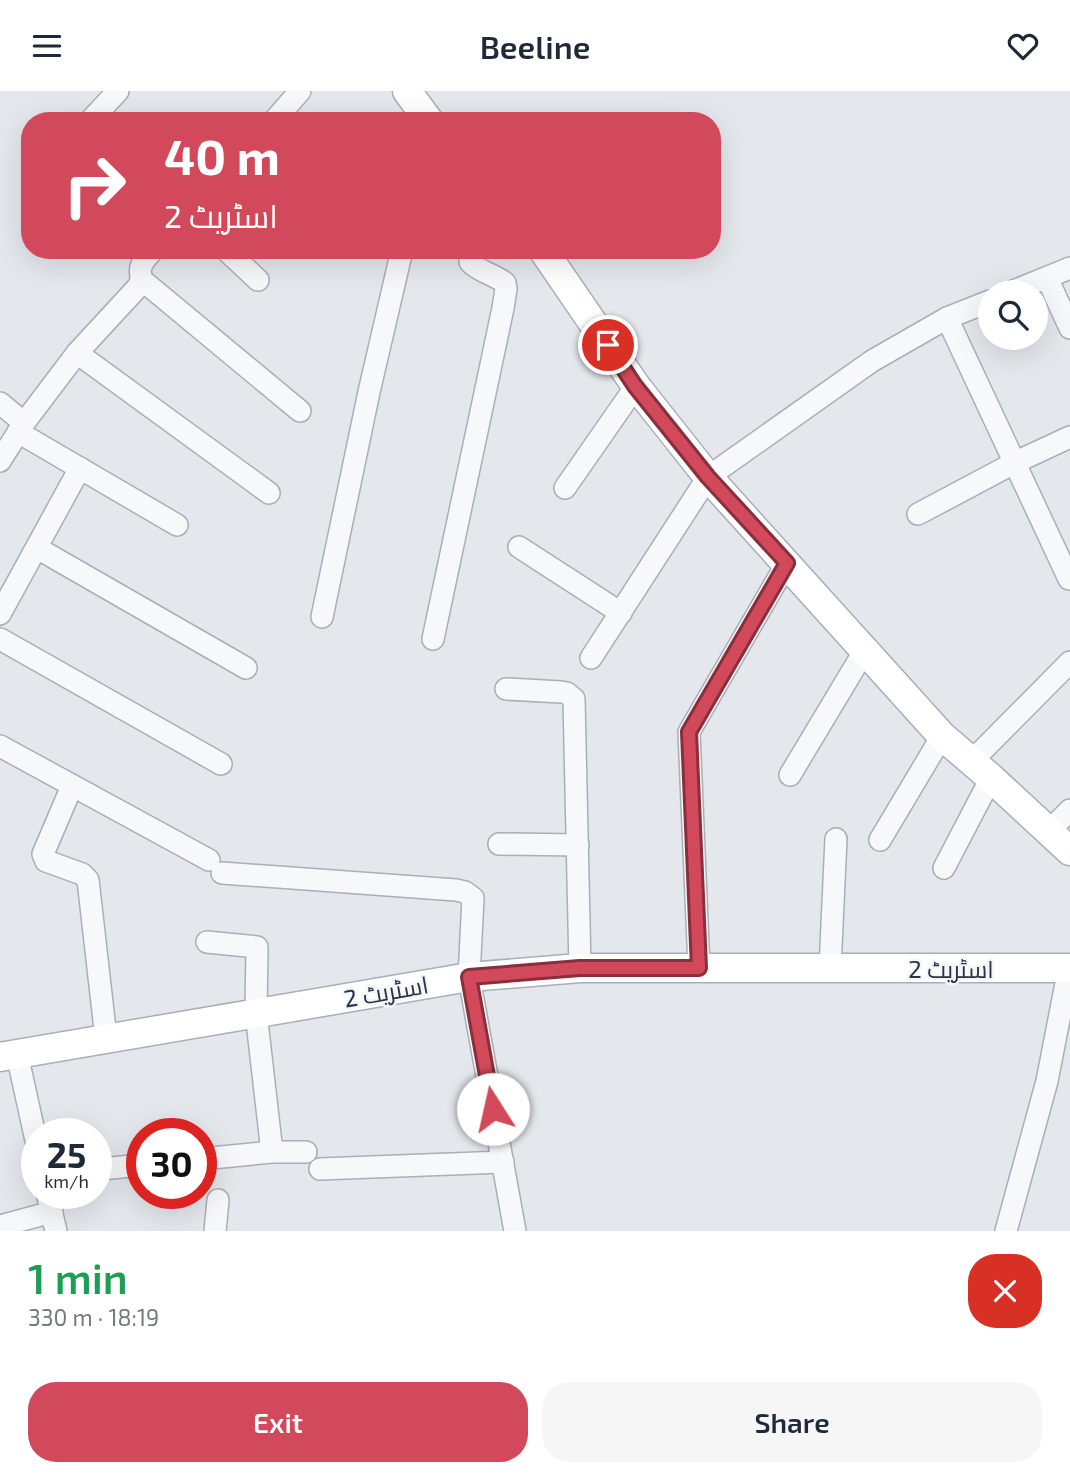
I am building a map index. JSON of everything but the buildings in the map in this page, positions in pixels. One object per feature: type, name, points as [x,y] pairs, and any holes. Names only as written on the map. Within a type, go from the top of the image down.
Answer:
[{"type":"street","points":[[98,112],[118,91]]},
{"type":"street","points":[[282,112],[300,91]]},
{"type":"street","points":[[407,91],[422,112]]},
{"type":"street","points":[[145,259],[140,265],[142,280],[300,411]]},
{"type":"street","points":[[236,259],[258,280]]},
{"type":"street","points":[[322,617],[400,259]]},
{"type":"street","points":[[433,639],[506,289],[505,283],[474,266],[470,259]]},
{"type":"street","points":[[549,259],[635,386],[708,477],[943,736],[1070,851]]},
{"type":"street","points":[[1043,280],[1070,268]]},
{"type":"street","points":[[1048,278],[1070,328]]},
{"type":"street","points":[[0,461],[77,353],[142,280]]},
{"type":"street","points":[[592,658],[708,477],[872,361],[947,318],[978,306]]},
{"type":"street","points":[[947,318],[1069,579]]},
{"type":"street","points":[[77,353],[268,493]]},
{"type":"street","points":[[565,488],[635,386]]},
{"type":"street","points":[[0,404],[21,428],[80,468],[177,525]]},
{"type":"street","points":[[918,514],[1014,463],[1070,437]]},
{"type":"street","points":[[0,614],[80,468]]},
{"type":"street","points":[[519,547],[621,613]]},
{"type":"street","points":[[37,548],[246,668]]},
{"type":"street","points":[[699,968],[689,732],[787,563]]},
{"type":"street","points":[[0,639],[221,764]]},
{"type":"street","points":[[790,775],[865,650]]},
{"type":"street","points":[[944,868],[981,769],[1070,662]]},
{"type":"street","points":[[506,689],[561,692],[574,699],[580,968]]},
{"type":"street","points":[[880,840],[943,736]]},
{"type":"street","points":[[0,746],[216,867],[456,890],[465,892],[472,898],[469,977],[515,1231]]},
{"type":"street","points":[[72,786],[43,854],[46,861],[82,874],[88,880],[106,1038]]},
{"type":"street","points":[[1049,831],[1070,810]]},
{"type":"street","points":[[830,968],[836,839]]},
{"type":"street","points":[[499,844],[578,845]]},
{"type":"street","points":[[207,942],[257,947],[256,1013],[272,1152]]},
{"type":"street","name":"اسٹریٹ 2","points":[[8,1055],[469,977],[580,968],[1069,968]]},
{"type":"street","points":[[1006,1231],[1046,1081],[1069,968]]},
{"type":"street","points":[[8,1055],[28,1118]]},
{"type":"street","points":[[217,1157],[306,1151]]},
{"type":"street","points":[[320,1170],[503,1162]]},
{"type":"street","points":[[215,1231],[219,1200]]},
{"type":"street","points":[[0,1226],[52,1212]]},
{"type":"route","points":[[493,1109],[469,977],[580,968],[699,968],[689,732],[787,563],[708,477],[635,386],[608,345]]}]
